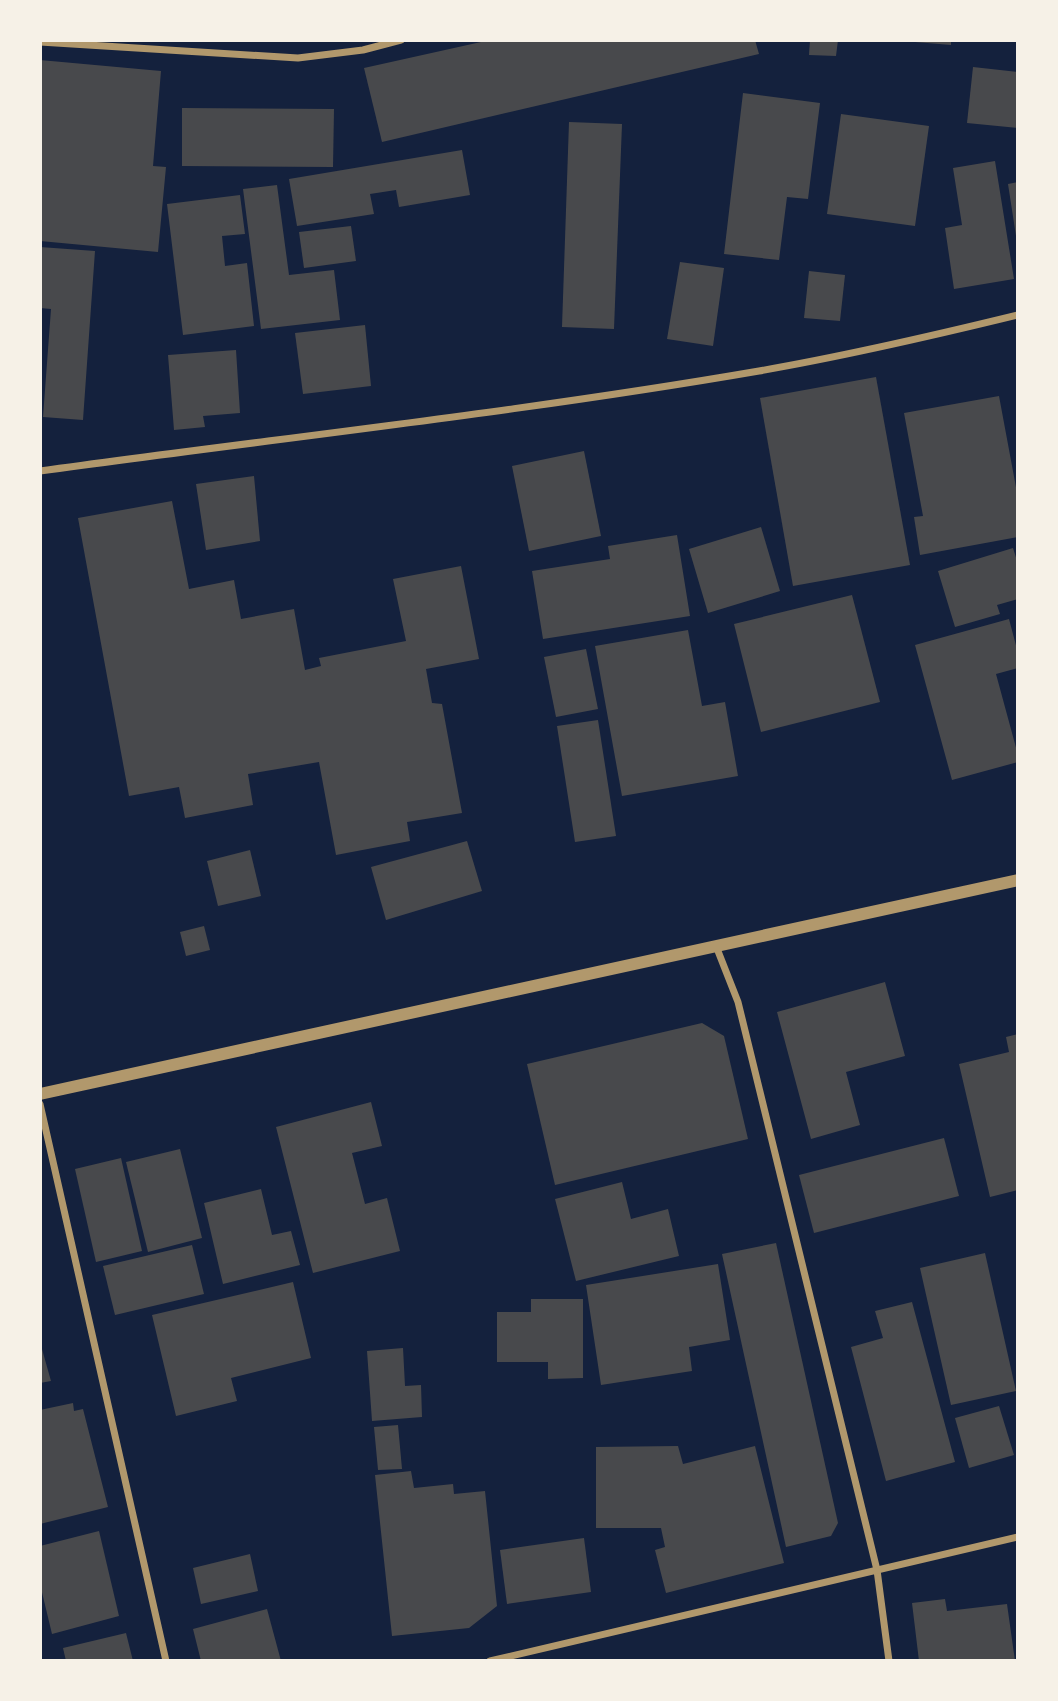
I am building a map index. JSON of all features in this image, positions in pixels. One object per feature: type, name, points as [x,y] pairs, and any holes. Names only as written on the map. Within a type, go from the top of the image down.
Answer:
[{"type":"street","points":[[40,42],[298,58],[363,50],[401,40]]},
{"type":"street","points":[[40,471],[613,394],[761,371],[930,337],[1018,315]]},
{"type":"street","points":[[40,1094],[1018,880]]},
{"type":"street","points":[[716,946],[738,1002],[877,1570],[889,1661]]},
{"type":"street","points":[[40,1104],[166,1661]]},
{"type":"street","points":[[490,1661],[1018,1537]]},
{"type":"building","points":[[490,40],[755,40],[759,54],[382,142],[364,68]]},
{"type":"building","points":[[810,40],[838,40],[836,56],[809,55]]},
{"type":"building","points":[[951,40],[951,45],[915,42]]},
{"type":"building","points":[[40,60],[161,71],[153,166],[166,167],[158,252],[40,241]]},
{"type":"building","points":[[973,67],[1018,72],[1018,128],[967,123]]},
{"type":"building","points":[[743,93],[820,103],[808,199],[787,197],[779,260],[724,254]]},
{"type":"building","points":[[182,108],[334,109],[333,167],[182,166]]},
{"type":"building","points":[[841,114],[929,126],[915,226],[827,214]]},
{"type":"building","points":[[569,122],[622,124],[614,329],[562,327]]},
{"type":"building","points":[[462,150],[470,195],[399,207],[396,190],[370,194],[374,214],[297,226],[289,179]]},
{"type":"building","points":[[995,161],[1014,279],[954,289],[945,228],[962,225],[953,168]]},
{"type":"building","points":[[1018,182],[1018,236],[1016,236],[1008,184]]},
{"type":"building","points":[[277,185],[289,275],[334,270],[340,320],[261,329],[243,189]]},
{"type":"building","points":[[240,195],[245,234],[222,236],[225,266],[247,263],[254,326],[183,335],[167,204]]},
{"type":"building","points":[[351,226],[356,261],[304,268],[299,232]]},
{"type":"building","points":[[40,247],[95,251],[83,420],[43,417],[51,309],[40,308]]},
{"type":"building","points":[[680,262],[724,268],[713,346],[667,339]]},
{"type":"building","points":[[809,271],[845,275],[840,321],[804,318]]},
{"type":"building","points":[[365,325],[371,386],[303,394],[295,333]]},
{"type":"building","points":[[236,350],[240,413],[203,416],[205,427],[174,430],[168,355]]},
{"type":"building","points":[[876,377],[910,565],[793,586],[760,398]]},
{"type":"building","points":[[999,396],[1018,498],[1018,537],[920,555],[914,517],[923,516],[904,413]]},
{"type":"building","points":[[584,451],[601,536],[529,551],[512,466]]},
{"type":"building","points":[[254,476],[260,541],[206,550],[196,484]]},
{"type":"building","points":[[172,501],[189,589],[234,580],[241,619],[294,609],[305,670],[321,666],[319,658],[406,641],[393,579],[461,566],[479,659],[426,669],[432,703],[442,704],[462,813],[407,822],[410,841],[336,855],[319,762],[248,774],[253,805],[185,818],[179,787],[129,796],[78,518]]},
{"type":"building","points":[[761,527],[780,591],[708,613],[689,549]]},
{"type":"building","points":[[677,535],[690,616],[543,639],[532,571],[610,559],[608,546]]},
{"type":"building","points":[[1013,548],[1018,564],[1018,599],[997,605],[1000,614],[955,627],[938,571]]},
{"type":"building","points":[[852,595],[880,702],[761,732],[734,624]]},
{"type":"building","points":[[1009,619],[1018,653],[1018,668],[996,674],[1018,762],[952,780],[915,645]]},
{"type":"building","points":[[688,630],[702,706],[725,702],[738,776],[622,796],[595,646]]},
{"type":"building","points":[[586,649],[598,709],[556,717],[544,657]]},
{"type":"building","points":[[598,720],[616,836],[575,842],[557,726]]},
{"type":"building","points":[[467,841],[482,891],[386,920],[371,867]]},
{"type":"building","points":[[250,850],[261,896],[218,906],[207,861]]},
{"type":"building","points":[[204,926],[210,950],[186,956],[180,932]]},
{"type":"building","points":[[885,982],[905,1056],[846,1072],[860,1125],[811,1139],[777,1012]]},
{"type":"building","points":[[702,1023],[724,1036],[748,1139],[555,1185],[527,1064]]},
{"type":"building","points":[[1018,1034],[1018,1190],[990,1197],[959,1064],[1009,1052],[1006,1037]]},
{"type":"building","points":[[371,1102],[382,1146],[352,1153],[365,1204],[387,1198],[400,1251],[313,1273],[276,1127]]},
{"type":"building","points":[[944,1138],[959,1196],[814,1233],[799,1175]]},
{"type":"building","points":[[180,1149],[202,1238],[148,1252],[126,1162]]},
{"type":"building","points":[[121,1158],[142,1251],[96,1262],[75,1169]]},
{"type":"building","points":[[622,1182],[631,1219],[668,1209],[679,1256],[576,1281],[555,1199]]},
{"type":"building","points":[[261,1189],[272,1235],[291,1231],[300,1265],[223,1284],[204,1203]]},
{"type":"building","points":[[776,1243],[838,1523],[831,1536],[786,1547],[722,1254]]},
{"type":"building","points":[[192,1245],[204,1294],[115,1315],[103,1266]]},
{"type":"building","points":[[985,1253],[1016,1391],[951,1405],[920,1268]]},
{"type":"building","points":[[718,1264],[730,1340],[689,1347],[692,1371],[601,1385],[586,1285]]},
{"type":"building","points":[[293,1282],[311,1358],[231,1378],[237,1401],[176,1416],[152,1315]]},
{"type":"building","points":[[531,1299],[583,1299],[583,1378],[548,1379],[548,1362],[497,1362],[497,1312],[531,1312]]},
{"type":"building","points":[[912,1302],[955,1462],[886,1481],[851,1347],[883,1338],[875,1311]]},
{"type":"building","points":[[40,1342],[51,1381],[40,1383]]},
{"type":"building","points":[[403,1348],[405,1386],[421,1385],[422,1417],[372,1421],[367,1351]]},
{"type":"building","points":[[73,1403],[74,1411],[83,1409],[108,1507],[40,1524],[40,1410]]},
{"type":"building","points":[[999,1406],[1014,1455],[969,1468],[955,1418]]},
{"type":"building","points":[[398,1425],[402,1469],[378,1470],[374,1427]]},
{"type":"building","points":[[678,1446],[683,1464],[755,1446],[784,1563],[666,1593],[655,1550],[665,1547],[661,1528],[596,1528],[596,1447]]},
{"type":"building","points":[[411,1471],[414,1488],[453,1484],[454,1494],[485,1491],[497,1606],[469,1628],[392,1636],[375,1475]]},
{"type":"building","points":[[99,1531],[119,1616],[52,1634],[40,1584],[40,1546]]},
{"type":"building","points":[[584,1538],[591,1592],[507,1604],[500,1550]]},
{"type":"building","points":[[250,1554],[258,1591],[201,1604],[193,1568]]},
{"type":"building","points":[[945,1599],[947,1611],[1007,1604],[1015,1661],[919,1661],[912,1603]]},
{"type":"building","points":[[267,1609],[281,1661],[201,1661],[193,1629]]},
{"type":"building","points":[[126,1633],[133,1661],[66,1661],[63,1648]]}]
